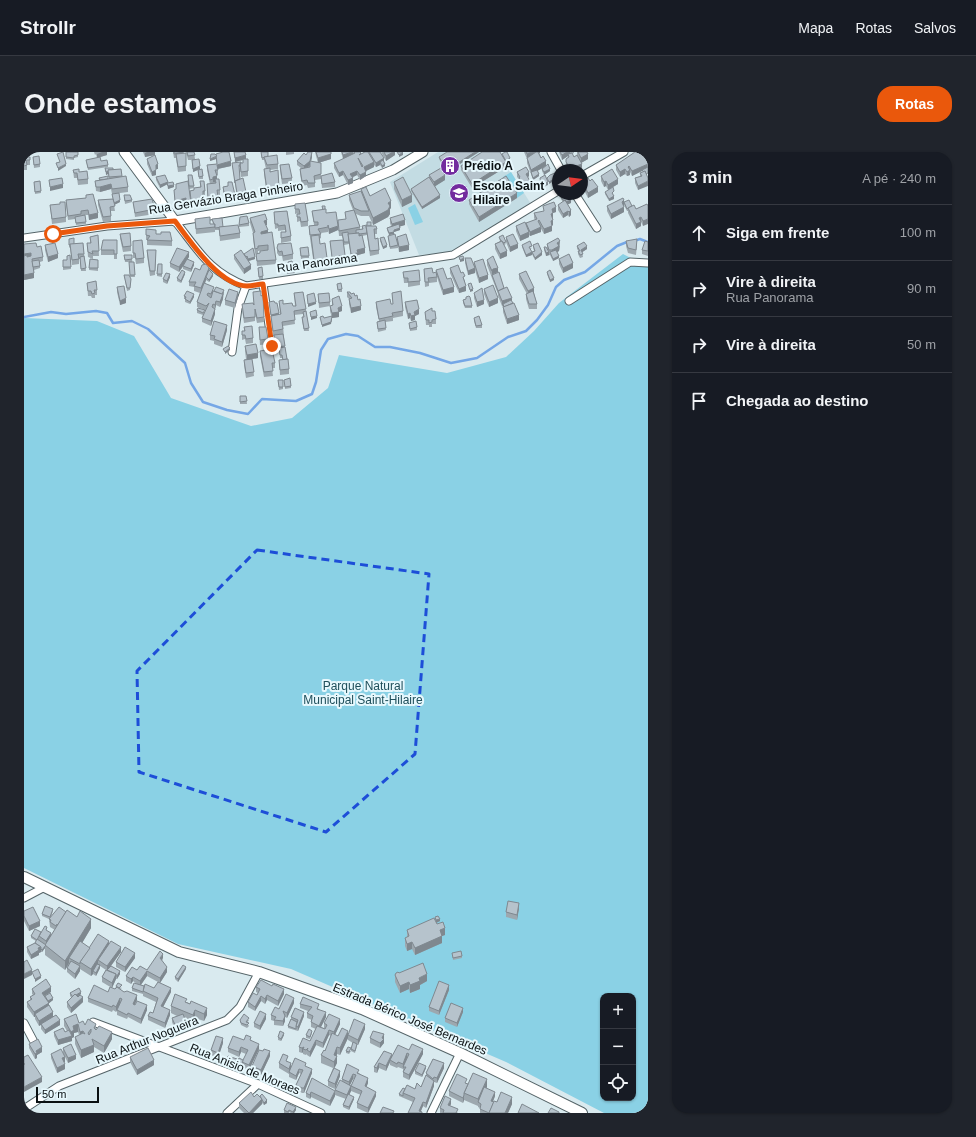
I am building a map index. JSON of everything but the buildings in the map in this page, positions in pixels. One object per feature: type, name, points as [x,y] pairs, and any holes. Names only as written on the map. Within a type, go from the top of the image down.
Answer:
[{"type":"main road","name":"Estrada Bérico José Bernardes","points":[[24,877],[43,888],[179,952],[259,972],[362,1009],[460,1053],[582,1113]]},
{"type":"street","name":"Rua Panorama","points":[[124,152],[212,268],[229,279],[246,286],[454,255],[552,195]]},
{"type":"street","name":"Rua Gervázio Braga Pinheiro","points":[[24,238],[107,226],[175,221],[336,193],[393,170],[423,152]]},
{"type":"street","points":[[551,152],[558,164]]},
{"type":"street","points":[[588,173],[624,152]]},
{"type":"street","points":[[580,200],[597,228]]},
{"type":"street","points":[[569,301],[630,262],[648,263]]},
{"type":"street","points":[[263,284],[272,346]]},
{"type":"street","points":[[232,352],[238,308],[246,286]]},
{"type":"street","points":[[24,898],[43,888]]},
{"type":"street","name":"Rua Arthur Nogueira","points":[[24,1109],[60,1086],[227,1020],[240,1007],[259,972]]},
{"type":"street","name":"Rua Anisio de Moraes","points":[[93,1022],[258,1084],[321,1113]]},
{"type":"street","points":[[24,1023],[33,1040]]},
{"type":"street","points":[[431,1113],[460,1053]]},
{"type":"street","points":[[227,1113],[258,1084]]},
{"type":"highlighted area","points":[[257,550],[429,574],[415,754],[326,832],[139,772],[137,671]]},
{"type":"shaded area","name":"Escola Saint Hilaire","points":[[438,152],[498,152],[531,204],[453,252],[419,255],[390,182]]},
{"type":"green space","points":[[511,172],[524,193],[517,198],[503,177]]},
{"type":"green space","points":[[415,204],[423,222],[415,225],[408,208]]},
{"type":"green space","name":"Parque Natural Municipal Saint-Hilaire","points":[[623,254],[648,267],[648,1113],[604,1113],[506,1062],[291,969],[178,944],[24,868],[24,318],[97,321],[134,336],[171,398],[251,426],[292,418],[328,388],[339,355],[447,373],[506,357],[534,331],[559,303]]},
{"type":"waterway","points":[[634,241],[640,239],[648,242]]},
{"type":"waterway","points":[[24,317],[51,312],[66,314],[96,311],[107,313],[113,323],[132,321],[148,329],[185,363],[191,383],[203,402],[227,410],[248,414],[262,399],[296,401],[312,394],[316,382],[321,350],[328,339],[346,334],[358,336],[375,347],[390,347],[420,353],[451,363],[477,358],[508,337],[526,331],[537,320],[548,305],[556,287],[564,280],[585,272],[617,246],[627,242]]},
{"type":"place","name":"Prédio A","points":[[450,166]]},
{"type":"place","name":"Escola Saint Hilaire","points":[[459,193]]},
{"type":"route","points":[[53,234],[107,226],[175,221],[212,268],[229,279],[246,286],[263,284],[272,346]]}]
